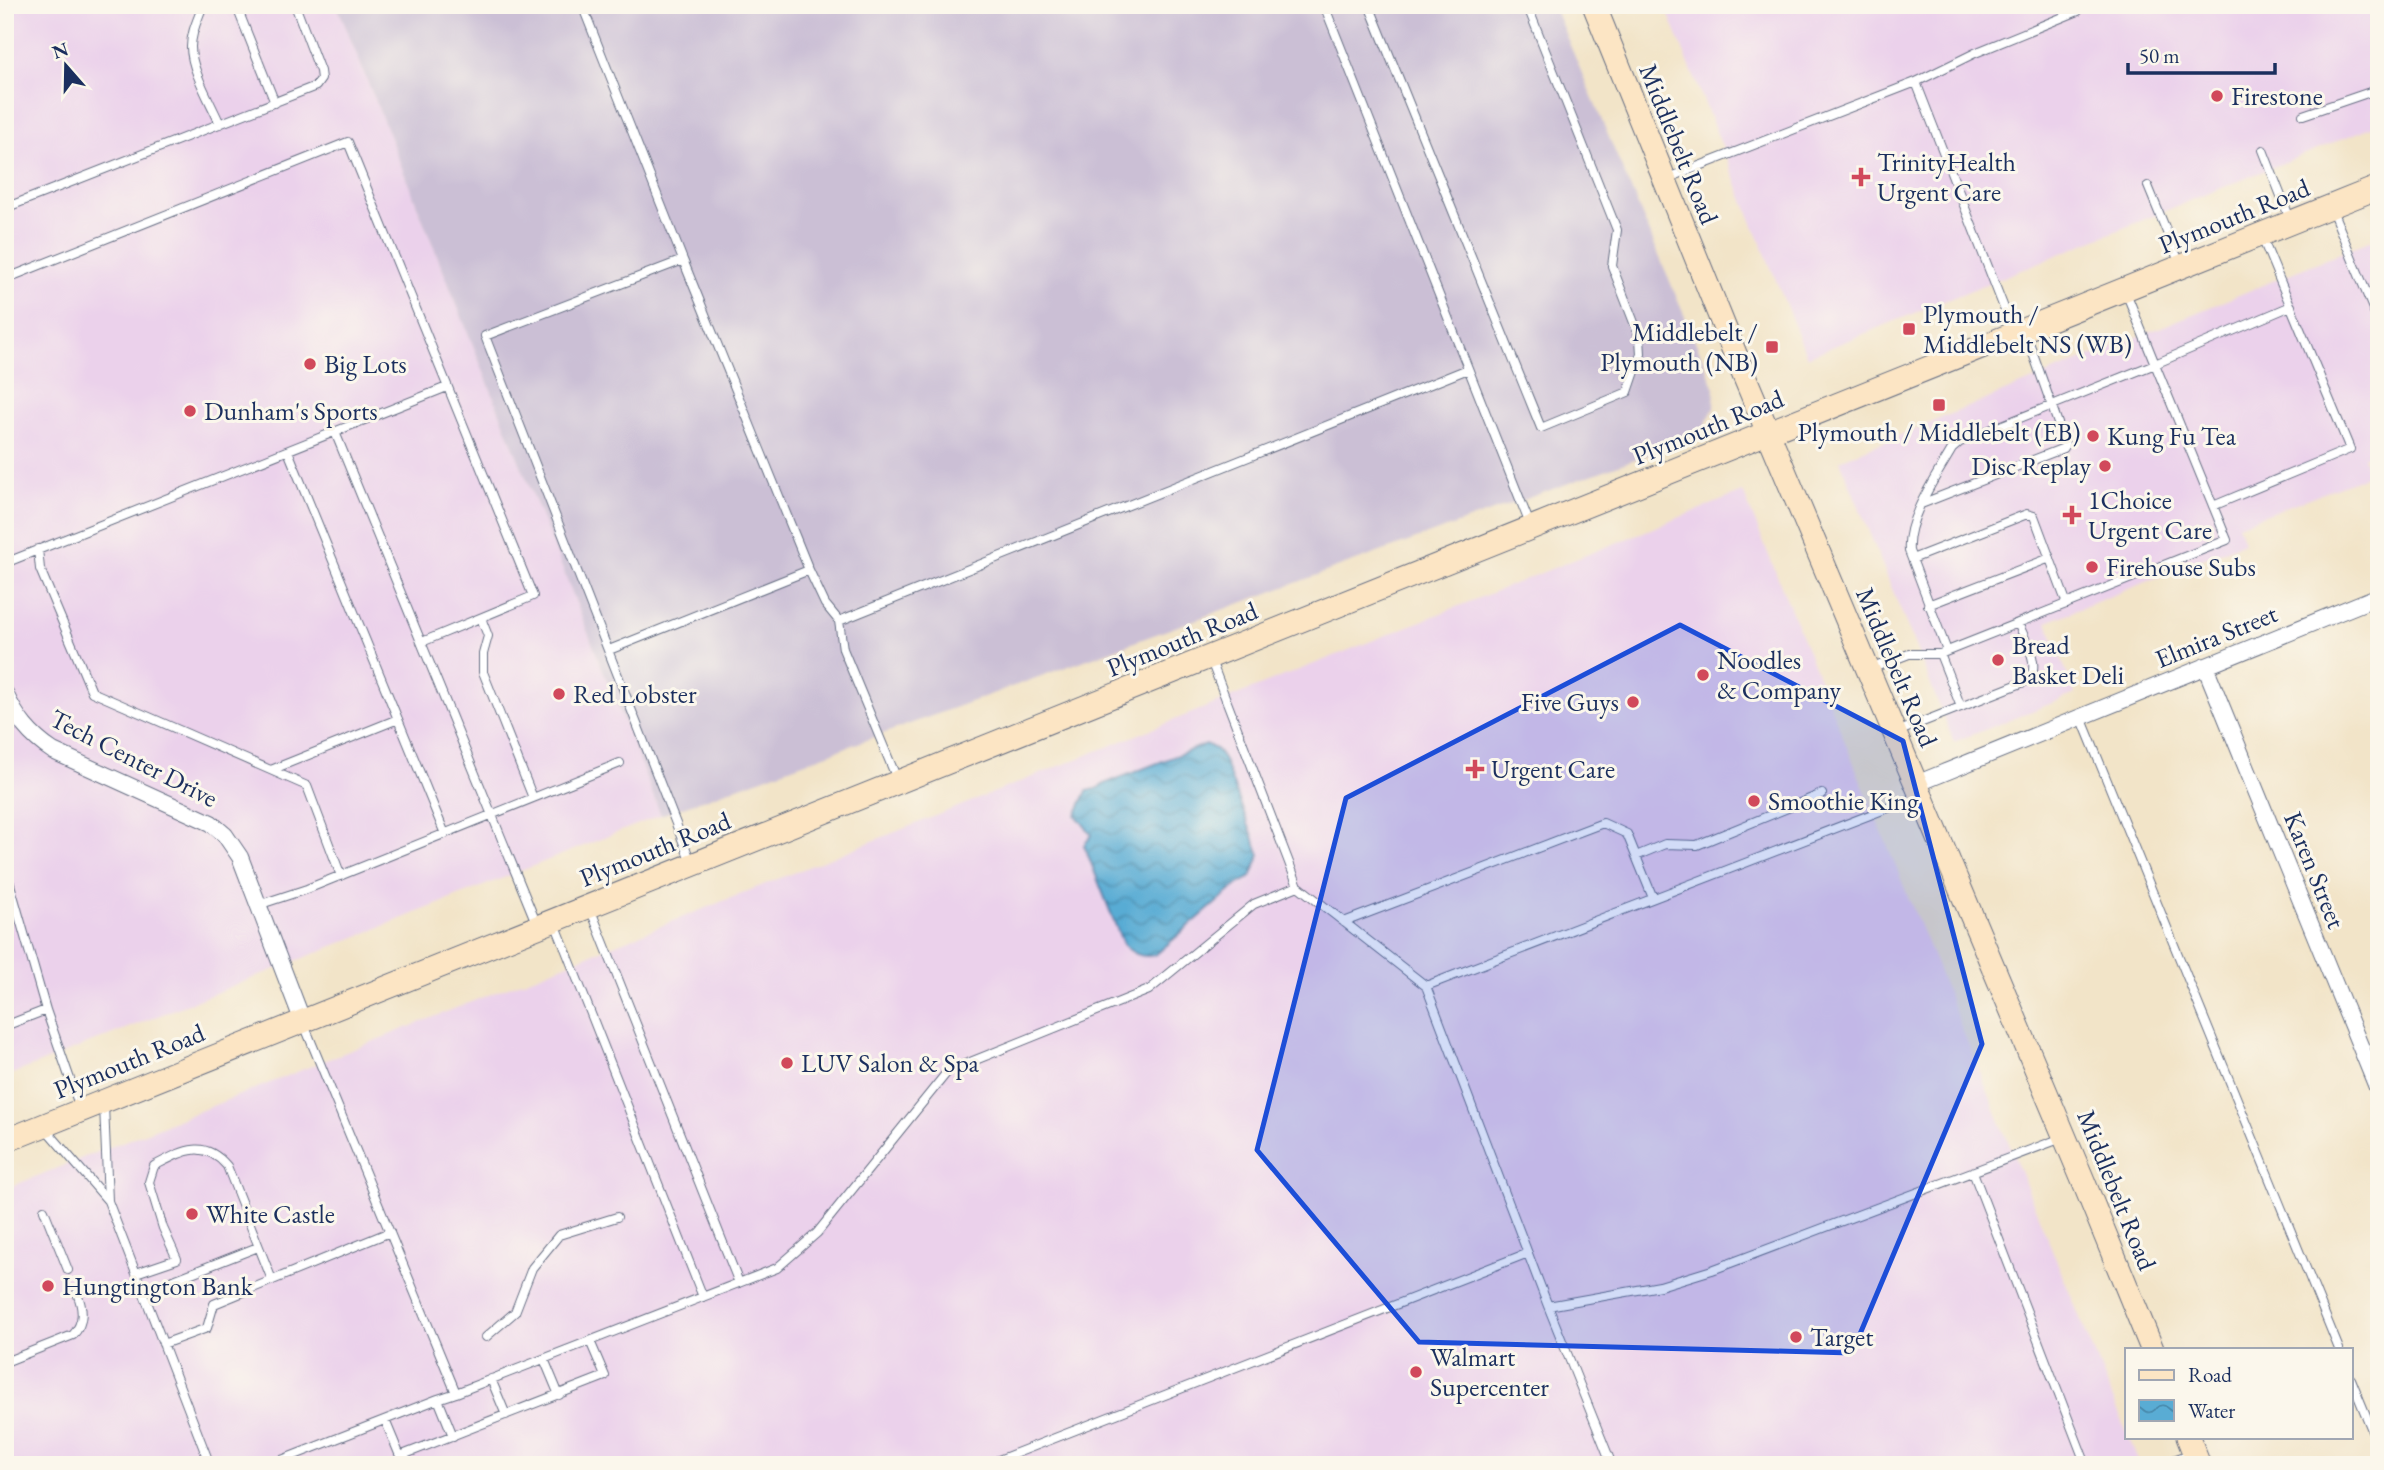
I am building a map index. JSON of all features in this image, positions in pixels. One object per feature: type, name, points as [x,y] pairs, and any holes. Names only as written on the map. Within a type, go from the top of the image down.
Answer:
[{"type":"main road","name":"Middlebelt Road","points":[[1596,6],[1663,180],[1767,432],[2152,1348]]},
{"type":"main road","name":"Plymouth Road","points":[[5,1141],[2379,187]]},
{"type":"street","name":"Elmira Street","points":[[1918,790],[2081,717],[2379,596]]},
{"type":"street","name":"Karen Street","points":[[2206,666],[2379,1092]]},
{"type":"street","name":"Tech Center Drive","points":[[5,693],[21,723],[36,739],[53,751],[211,823],[233,846],[303,1021]]},
{"type":"lane","points":[[203,5],[193,31],[191,48],[194,64],[220,124]]},
{"type":"lane","points":[[236,5],[275,103]]},
{"type":"lane","points":[[5,208],[316,86],[321,79],[320,71],[295,5]]},
{"type":"lane","points":[[582,5],[808,570],[825,604],[839,621],[843,649],[898,782]]},
{"type":"lane","points":[[1324,5],[1532,529]]},
{"type":"lane","points":[[1369,5],[1541,428],[1628,392],[1641,354],[1640,338],[1612,266],[1617,230],[1527,5]]},
{"type":"lane","points":[[1663,180],[1916,82],[2078,11]]},
{"type":"lane","points":[[1916,82],[2053,407],[2065,443],[2064,448],[1921,504]]},
{"type":"lane","points":[[2303,115],[2379,89]]},
{"type":"lane","points":[[5,279],[348,142],[533,596],[422,642]]},
{"type":"lane","points":[[2263,150],[2292,223]]},
{"type":"lane","points":[[2148,186],[2181,268]]},
{"type":"lane","points":[[2331,207],[2379,323]]},
{"type":"lane","points":[[2213,506],[2350,449],[2261,236]]},
{"type":"lane","points":[[683,260],[485,337],[692,865]]},
{"type":"lane","points":[[1868,670],[1909,654],[1943,653],[2227,540],[2125,290]]},
{"type":"lane","points":[[1961,707],[1912,559],[1909,536],[1921,504],[1952,449],[1960,442],[2053,407],[2291,306]]},
{"type":"lane","points":[[839,621],[1468,369]]},
{"type":"lane","points":[[5,563],[447,387]]},
{"type":"lane","points":[[335,432],[492,814],[545,923],[702,1297]]},
{"type":"lane","points":[[288,451],[445,834]]},
{"type":"lane","points":[[1912,559],[2027,514],[2034,516],[2067,604]]},
{"type":"lane","points":[[38,549],[40,569],[92,692],[307,786],[341,876]]},
{"type":"lane","points":[[1928,605],[2050,558]]},
{"type":"lane","points":[[609,650],[808,570]]},
{"type":"lane","points":[[481,618],[488,636],[483,654],[483,672],[533,798]]},
{"type":"lane","points":[[1894,733],[2028,680],[2033,674],[2034,664],[2018,623]]},
{"type":"lane","points":[[1209,658],[1298,886],[1426,986],[1548,1307],[1612,1465]]},
{"type":"lane","points":[[2081,717],[2339,1348]]},
{"type":"lane","points":[[271,770],[398,719]]},
{"type":"lane","points":[[258,905],[341,876],[620,763]]},
{"type":"lane","points":[[1426,986],[1653,898],[1918,790]]},
{"type":"lane","points":[[1636,856],[1665,845],[1697,845],[1822,794]]},
{"type":"lane","points":[[1344,922],[1604,823],[1627,834],[1653,898]]},
{"type":"lane","points":[[5,867],[46,1010],[76,1090],[81,1111]]},
{"type":"lane","points":[[269,1465],[777,1268],[817,1233],[948,1071],[1149,990],[1254,904],[1298,886]]},
{"type":"lane","points":[[589,906],[739,1283]]},
{"type":"lane","points":[[5,1026],[46,1010]]},
{"type":"lane","points":[[303,1021],[456,1393]]},
{"type":"lane","points":[[103,1102],[108,1202],[210,1465]]},
{"type":"lane","points":[[43,1126],[108,1202]]},
{"type":"lane","points":[[1548,1307],[1673,1282],[2065,1138]]},
{"type":"lane","points":[[135,1273],[177,1259],[163,1228],[149,1182],[154,1166],[186,1152],[207,1150],[216,1154],[227,1166],[272,1280]]},
{"type":"lane","points":[[1973,1172],[2086,1465]]},
{"type":"lane","points":[[44,1210],[68,1270]]},
{"type":"lane","points":[[486,1337],[514,1312],[532,1268],[559,1235],[617,1217]]},
{"type":"lane","points":[[163,1344],[207,1328],[214,1304],[390,1232]]},
{"type":"lane","points":[[143,1293],[258,1247]]},
{"type":"lane","points":[[986,1465],[1528,1254]]},
{"type":"lane","points":[[5,1362],[73,1335],[82,1313],[77,1293]]},
{"type":"lane","points":[[385,1420],[400,1456],[453,1436],[605,1376],[590,1341]]},
{"type":"lane","points":[[544,1359],[559,1395]]},
{"type":"lane","points":[[491,1379],[506,1415]]},
{"type":"lane","points":[[2352,1380],[2379,1447]]},
{"type":"lane","points":[[438,1399],[453,1436]]},
{"type":"lane","points":[[2160,1465],[2194,1451]]},
{"type":"highlighted area","points":[[1680,625],[1903,741],[1982,1044],[1852,1353],[1419,1342],[1257,1150],[1346,798]]},
{"type":"shaded area","points":[[5,5],[337,5],[661,815],[5,1077]]},
{"type":"shaded area","points":[[337,5],[1553,5],[1715,388],[1714,408],[1704,427],[1687,440],[661,815]]},
{"type":"shaded area","points":[[1665,5],[2379,5],[2379,124],[1807,357]]},
{"type":"shaded area","points":[[2379,237],[2379,450],[2363,457],[2369,475],[2238,525],[2244,542],[2047,622],[2075,694],[1954,742],[1840,460]]},
{"type":"shaded area","points":[[1743,492],[2125,1428],[2125,1438],[2129,1438],[2140,1465],[5,1465],[5,1189]]},
{"type":"water","points":[[1206,744],[1217,750],[1224,761],[1260,855],[1251,877],[1237,885],[1155,955],[1137,954],[1123,944],[1084,845],[1092,835],[1076,815],[1087,791]]},
{"type":"place","name":"Firestone","points":[[2217,96]]},
{"type":"place","name":"TrinityHealth Urgent Care","points":[[1861,177]]},
{"type":"place","name":"Plymouth / Middlebelt NS (WB)","points":[[1909,329]]},
{"type":"place","name":"Middlebelt / Plymouth (NB)","points":[[1772,347]]},
{"type":"place","name":"Big Lots","points":[[310,364]]},
{"type":"place","name":"Plymouth / Middlebelt (EB)","points":[[1939,405]]},
{"type":"place","name":"Dunham's Sports","points":[[190,411]]},
{"type":"place","name":"Kung Fu Tea","points":[[2093,436]]},
{"type":"place","name":"Disc Replay","points":[[2105,466]]},
{"type":"place","name":"1Choice Urgent Care","points":[[2072,515]]},
{"type":"place","name":"Firehouse Subs","points":[[2092,567]]},
{"type":"place","name":"Bread Basket Deli","points":[[1998,660]]},
{"type":"place","name":"Noodles & Company","points":[[1703,675]]},
{"type":"place","name":"Red Lobster","points":[[559,694]]},
{"type":"place","name":"Five Guys","points":[[1633,702]]},
{"type":"place","name":"Urgent Care","points":[[1475,769]]},
{"type":"place","name":"Smoothie King","points":[[1754,801]]},
{"type":"place","name":"LUV Salon & Spa","points":[[787,1063]]},
{"type":"place","name":"White Castle","points":[[192,1214]]},
{"type":"place","name":"Hungtington Bank","points":[[48,1286]]},
{"type":"place","name":"Target","points":[[1796,1337]]},
{"type":"place","name":"Walmart Supercenter","points":[[1416,1372]]}]
